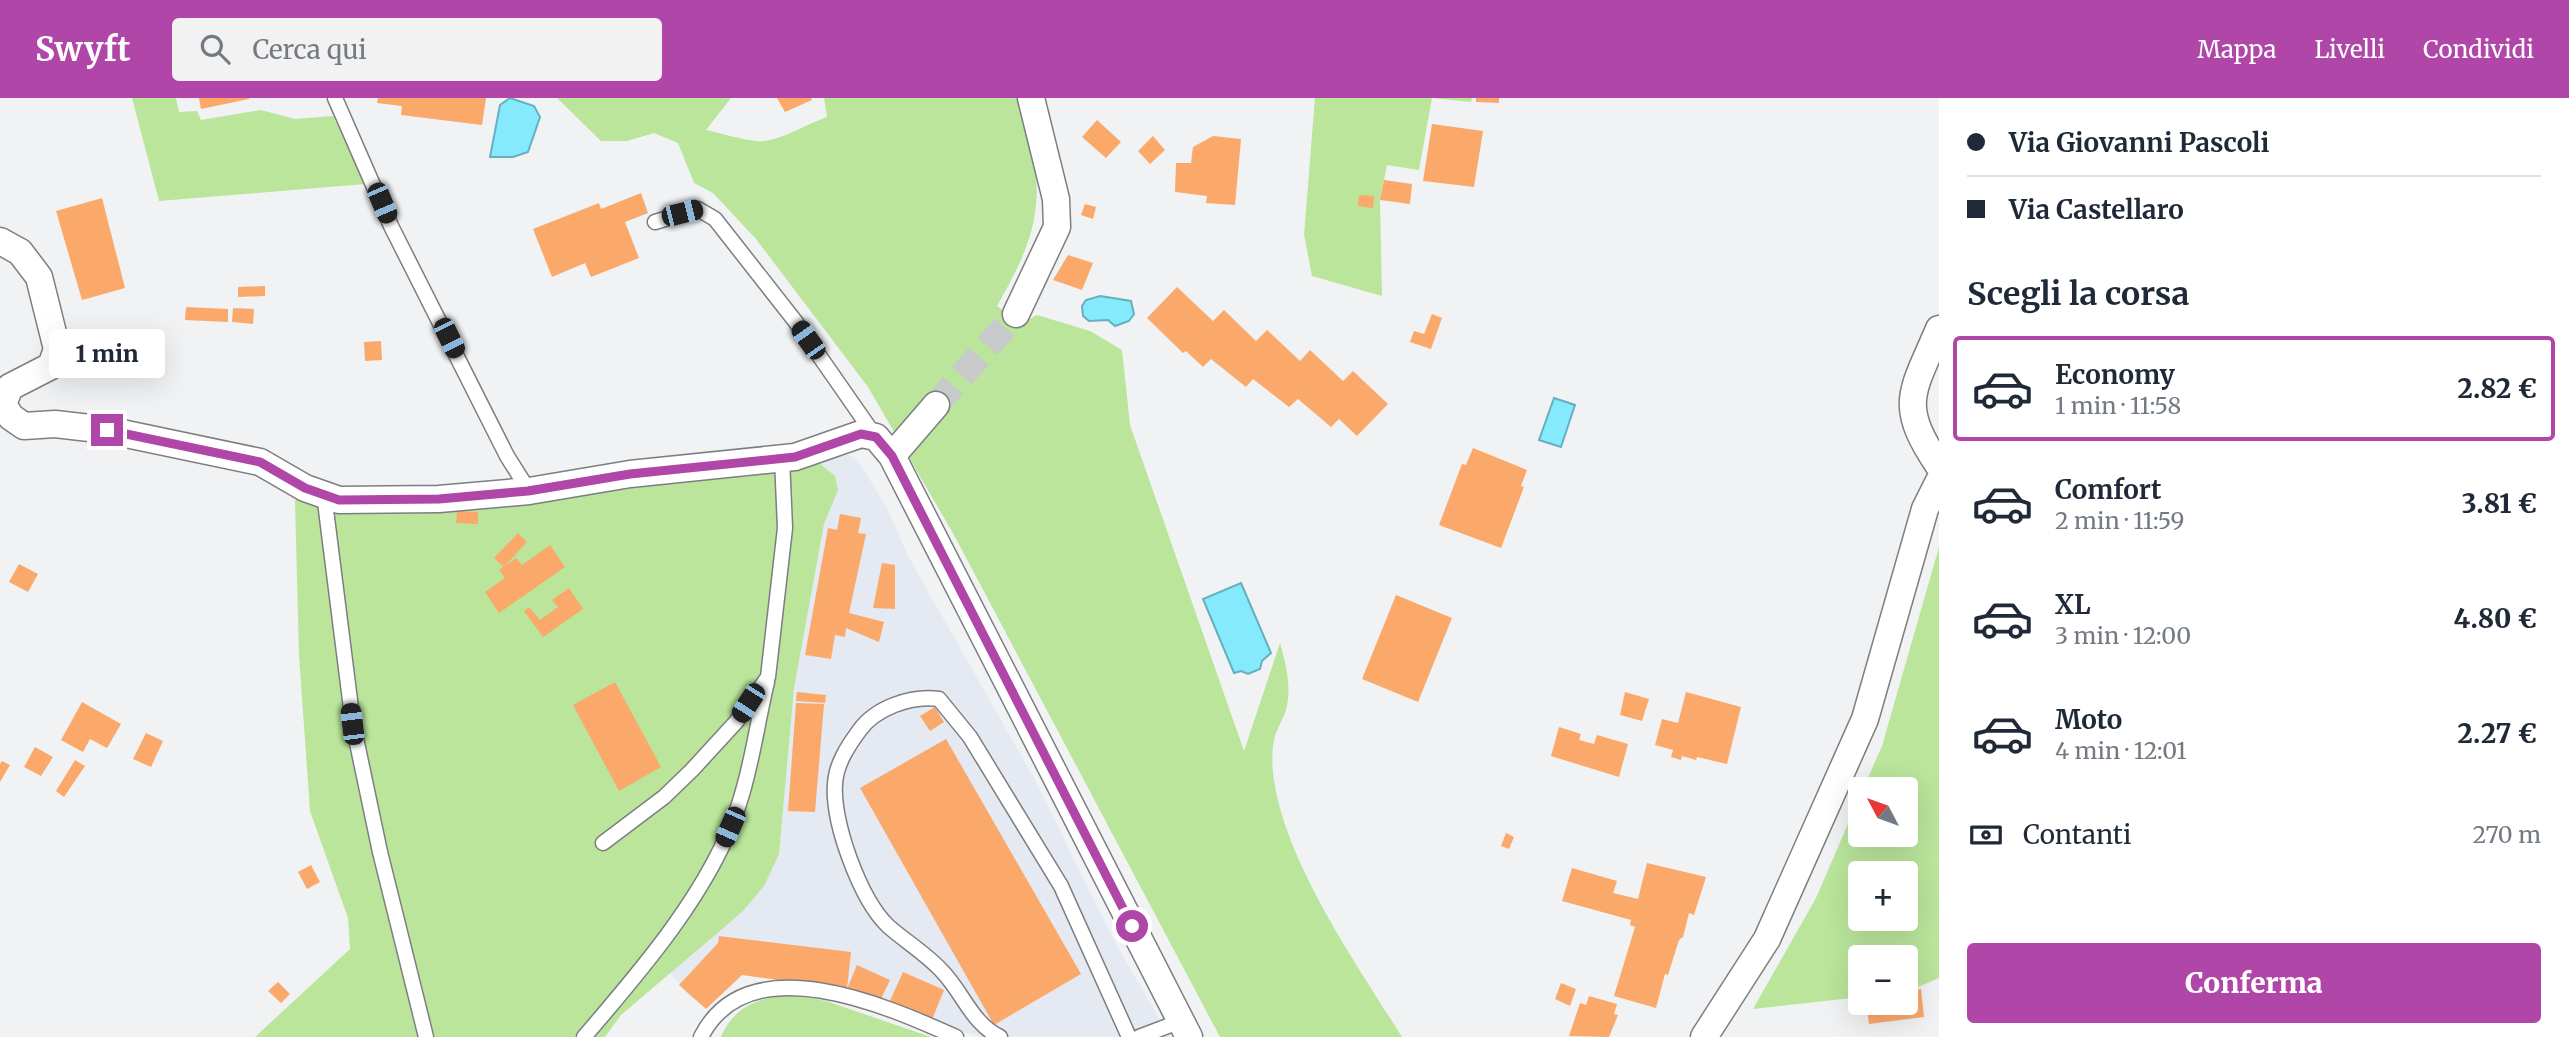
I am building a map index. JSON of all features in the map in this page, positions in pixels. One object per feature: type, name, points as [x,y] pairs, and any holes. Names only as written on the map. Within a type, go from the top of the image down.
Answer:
[{"type":"street","points":[[1016,314],[1057,227],[1056,199],[1031,98]]},
{"type":"street","points":[[0,241],[20,252],[39,277],[57,349],[51,366],[10,387],[3,404],[11,417],[24,426],[55,424],[107,430],[260,462],[305,488],[339,500],[439,499],[528,491],[630,474],[782,458],[861,434],[884,447],[1185,1029]]},
{"type":"street","points":[[1939,329],[1916,383],[1910,407],[1920,437],[1939,466]]},
{"type":"street","points":[[884,447],[936,405]]},
{"type":"street","points":[[1704,1037],[1767,939],[1866,719],[1925,509],[1939,481]]},
{"type":"lane","points":[[335,98],[391,226],[507,456],[528,491]]},
{"type":"lane","points":[[655,222],[698,209],[715,219],[795,321],[884,447]]},
{"type":"lane","points":[[584,1037],[676,920],[712,866],[738,807],[768,677],[785,528],[782,458]]},
{"type":"lane","points":[[324,494],[352,724],[380,852],[426,1037]]},
{"type":"lane","points":[[603,843],[664,797],[692,770],[736,722],[768,677]]},
{"type":"lane","points":[[1000,1037],[984,1030],[943,971],[887,924],[863,890],[839,827],[835,783],[844,753],[868,718],[894,705],[924,697],[939,699],[970,737],[1061,886],[1129,1037]]},
{"type":"lane","points":[[701,1037],[715,1016],[744,996],[760,990],[795,987],[868,1003],[956,1037]]},
{"type":"lane","points":[[1139,1037],[1185,1029]]},
{"type":"shaded area","points":[[850,455],[860,464],[887,508],[909,558],[1035,780],[1117,946],[1170,1037],[981,1037],[931,1022],[847,989],[742,975],[706,1009],[694,996],[692,999],[669,971],[742,912],[779,854],[794,688],[824,524],[838,490],[835,476],[820,464],[832,457]]},
{"type":"green space","points":[[132,98],[176,98],[179,112],[197,111],[201,120],[261,110],[295,119],[333,116],[365,184],[159,201]]},
{"type":"green space","points":[[557,98],[731,98],[706,130],[765,141],[827,117],[824,98],[1018,98],[1034,157],[1036,205],[1024,252],[997,306],[1021,324],[1037,315],[1090,331],[1122,350],[1130,425],[1244,751],[1280,643],[1286,666],[1288,698],[1273,749],[1273,773],[1280,806],[1291,841],[1324,910],[1402,1037],[1220,1037],[954,535],[868,387],[756,239],[713,193],[694,183],[678,143],[654,133],[627,141],[601,141]]},
{"type":"green space","points":[[1315,98],[1432,98],[1419,170],[1387,165],[1380,200],[1382,296],[1312,276],[1304,235]]},
{"type":"green space","points":[[1432,98],[1472,98],[1471,102]]},
{"type":"green space","points":[[774,462],[820,464],[835,476],[838,490],[824,524],[794,688],[779,854],[764,886],[742,912],[621,1015],[605,1037],[255,1037],[350,949],[348,918],[310,811],[299,655],[295,501],[305,488],[329,495]]},
{"type":"green space","points":[[1939,547],[1939,978],[1918,987],[1918,945],[1848,945],[1848,998],[1753,1009],[1816,898],[1848,824],[1848,847],[1918,847],[1918,777],[1868,777],[1882,746]]},
{"type":"green space","points":[[795,995],[826,1001],[931,1037],[721,1037],[734,1017],[750,1004]]},
{"type":"water","points":[[510,98],[534,106],[540,117],[528,152],[513,157],[490,157],[500,105]]},
{"type":"water","points":[[1100,296],[1131,301],[1134,314],[1129,321],[1115,326],[1108,320],[1089,321],[1083,316],[1082,306],[1086,300]]},
{"type":"water","points":[[1554,398],[1575,405],[1561,447],[1539,440]]},
{"type":"water","points":[[1241,583],[1271,653],[1262,661],[1260,669],[1248,674],[1241,671],[1234,673],[1203,599]]},
{"type":"building","points":[[199,98],[249,98],[249,99],[201,109]]},
{"type":"building","points":[[378,98],[486,98],[482,125],[401,115],[402,106],[377,103]]},
{"type":"building","points":[[777,98],[811,98],[812,100],[785,112]]},
{"type":"building","points":[[1476,98],[1499,98],[1499,103],[1476,102]]},
{"type":"building","points":[[1097,120],[1121,142],[1106,158],[1082,137]]},
{"type":"building","points":[[1432,124],[1483,131],[1474,187],[1423,181]]},
{"type":"building","points":[[1153,136],[1165,150],[1150,164],[1138,151]]},
{"type":"building","points":[[1213,136],[1241,139],[1235,205],[1206,203],[1207,196],[1175,192],[1176,163],[1191,163],[1193,147]]},
{"type":"building","points":[[1384,180],[1412,184],[1410,204],[1380,200]]},
{"type":"building","points":[[641,193],[648,213],[625,222],[639,258],[591,277],[585,263],[552,277],[533,229],[599,203],[601,209]]},
{"type":"building","points":[[1359,195],[1374,196],[1373,208],[1358,206]]},
{"type":"building","points":[[102,198],[125,288],[82,300],[56,211]]},
{"type":"building","points":[[1085,204],[1096,207],[1093,219],[1081,215]]},
{"type":"building","points":[[1068,255],[1093,263],[1082,290],[1053,280]]},
{"type":"building","points":[[265,286],[265,296],[238,297],[238,287]]},
{"type":"building","points":[[1177,287],[1213,321],[1224,310],[1256,341],[1267,330],[1300,361],[1310,350],[1343,381],[1353,371],[1388,404],[1357,436],[1339,419],[1331,427],[1298,399],[1289,407],[1253,379],[1246,387],[1211,359],[1203,367],[1186,351],[1183,353],[1147,318]]},
{"type":"building","points":[[186,307],[228,309],[228,322],[185,320]]},
{"type":"building","points":[[233,308],[254,309],[253,324],[232,322]]},
{"type":"building","points":[[1432,314],[1442,318],[1431,349],[1410,342],[1414,331],[1424,334]]},
{"type":"building","points":[[381,341],[382,360],[365,361],[364,342]]},
{"type":"building","points":[[1473,448],[1527,470],[1521,486],[1524,487],[1501,548],[1439,525],[1462,464],[1466,465]]},
{"type":"building","points":[[457,511],[478,512],[478,524],[456,523]]},
{"type":"building","points":[[840,514],[861,518],[858,533],[866,534],[849,613],[884,622],[879,642],[846,628],[845,637],[835,635],[831,659],[805,655],[828,528],[837,530]]},
{"type":"building","points":[[518,533],[527,542],[504,567],[494,558]]},
{"type":"building","points":[[550,545],[565,567],[499,613],[485,592],[505,578],[499,570],[516,558],[522,565]]},
{"type":"building","points":[[882,563],[895,565],[895,609],[873,608]]},
{"type":"building","points":[[19,564],[38,574],[28,592],[9,582]]},
{"type":"building","points":[[569,588],[583,609],[543,637],[524,611],[529,607],[540,620],[558,607],[552,600]]},
{"type":"building","points":[[1396,595],[1452,618],[1418,702],[1362,679]]},
{"type":"building","points":[[615,682],[661,767],[619,791],[573,705]]},
{"type":"building","points":[[797,692],[826,695],[825,703],[796,701]]},
{"type":"building","points":[[1625,692],[1649,699],[1642,721],[1620,715]]},
{"type":"building","points":[[1686,692],[1741,707],[1727,764],[1697,757],[1696,760],[1682,756],[1681,760],[1671,757],[1673,750],[1655,745],[1662,719],[1678,723]]},
{"type":"building","points":[[82,702],[121,724],[107,748],[90,739],[83,752],[61,740]]},
{"type":"building","points":[[796,703],[824,704],[815,812],[788,811]]},
{"type":"building","points":[[935,707],[944,722],[930,731],[920,716]]},
{"type":"building","points":[[1559,727],[1581,734],[1579,740],[1594,744],[1597,735],[1628,744],[1619,777],[1551,756]]},
{"type":"building","points":[[146,733],[163,741],[151,767],[133,759]]},
{"type":"building","points":[[946,739],[1081,974],[994,1025],[860,788]]},
{"type":"building","points":[[35,747],[53,757],[41,776],[24,767]]},
{"type":"building","points":[[75,760],[85,766],[64,797],[56,791]]},
{"type":"building","points":[[2,761],[10,765],[0,782],[0,764]]},
{"type":"building","points":[[1506,833],[1514,837],[1509,849],[1501,846]]},
{"type":"building","points":[[1647,863],[1706,877],[1694,915],[1689,913],[1683,937],[1679,940],[1668,975],[1665,974],[1656,1008],[1614,996],[1635,927],[1630,925],[1631,920],[1562,901],[1572,868],[1617,881],[1613,893],[1638,899]]},
{"type":"building","points":[[311,865],[320,882],[307,889],[298,872]]},
{"type":"building","points":[[719,936],[851,952],[847,989],[742,975],[706,1009],[679,985],[718,943]]},
{"type":"building","points":[[857,965],[890,980],[879,1003],[847,989]]},
{"type":"building","points":[[903,972],[944,990],[931,1022],[889,1003]]},
{"type":"building","points":[[278,982],[290,994],[281,1003],[268,991]]},
{"type":"building","points":[[1561,983],[1576,989],[1570,1006],[1555,999]]},
{"type":"building","points":[[1918,989],[1921,989],[1924,1017],[1869,1024],[1868,1015],[1918,1015]]},
{"type":"building","points":[[1589,996],[1617,1004],[1614,1014],[1618,1015],[1609,1037],[1569,1036],[1580,1003],[1586,1005]]},
{"type":"tunnel","points":[[936,405],[1016,314]]},
{"type":"route","points":[[107,430],[260,462],[305,488],[339,500],[439,499],[528,491],[630,474],[795,457],[861,434],[876,437],[892,456],[1132,926]]}]
